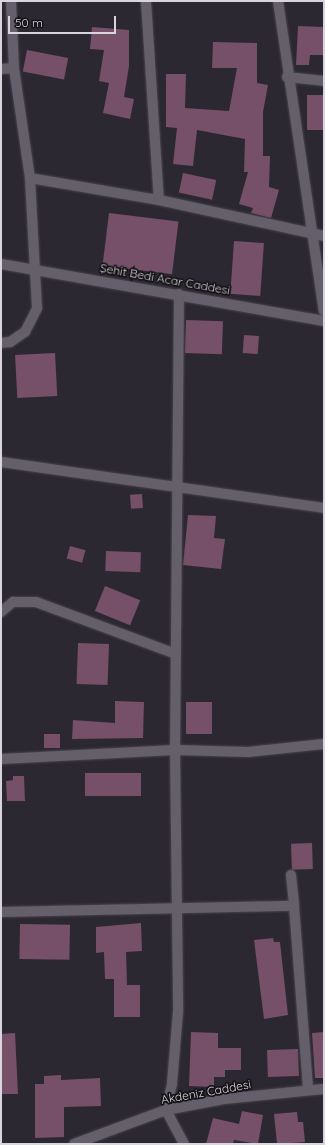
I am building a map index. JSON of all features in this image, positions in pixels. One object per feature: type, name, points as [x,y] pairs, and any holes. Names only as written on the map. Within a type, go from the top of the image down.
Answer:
[{"type":"street","points":[[1,343],[18,338],[35,317],[37,270],[30,178],[14,68],[11,1]]},
{"type":"street","points":[[146,1],[159,200]]},
{"type":"street","points":[[278,1],[287,77],[324,311]]},
{"type":"street","points":[[1,69],[14,68]]},
{"type":"street","points":[[287,77],[324,81]]},
{"type":"street","points":[[30,178],[159,200],[312,235],[324,236]]},
{"type":"street","name":"Şehit Bedi Acar Caddesi","points":[[1,264],[179,294],[324,321]]},
{"type":"street","points":[[179,294],[174,750],[178,1012],[172,1084],[166,1110],[184,1144]]},
{"type":"street","points":[[1,462],[324,508]]},
{"type":"street","points":[[1,612],[14,602],[36,602],[176,654]]},
{"type":"street","points":[[1,759],[174,750],[248,752],[324,744]]},
{"type":"street","points":[[291,875],[308,1089]]},
{"type":"street","points":[[1,912],[177,906],[294,906]]},
{"type":"street","name":"Akdeniz Caddesi","points":[[74,1144],[166,1110],[308,1089],[324,1089]]},
{"type":"building","points":[[298,26],[324,27],[324,55],[310,55],[309,65],[296,65]]},
{"type":"building","points":[[92,27],[129,30],[129,66],[124,97],[134,99],[130,119],[103,113],[109,83],[99,81],[104,50],[90,49]]},
{"type":"building","points":[[213,42],[257,43],[257,83],[268,85],[263,112],[263,156],[270,156],[269,187],[279,190],[271,218],[251,213],[253,208],[239,204],[248,172],[244,172],[245,139],[197,130],[193,166],[173,164],[177,128],[166,127],[166,74],[186,74],[185,108],[229,111],[237,68],[212,68]]},
{"type":"building","points":[[27,50],[68,58],[64,80],[23,72]]},
{"type":"building","points":[[307,95],[324,95],[324,130],[307,130]]},
{"type":"building","points":[[183,173],[216,180],[212,200],[179,193]]},
{"type":"building","points":[[109,213],[178,222],[172,274],[103,266]]},
{"type":"building","points":[[234,241],[264,243],[260,296],[230,294]]},
{"type":"building","points":[[186,320],[223,321],[222,354],[185,353]]},
{"type":"building","points":[[244,335],[259,336],[258,354],[243,353]]},
{"type":"building","points":[[55,353],[57,396],[17,398],[15,355]]},
{"type":"building","points":[[142,494],[143,508],[131,509],[130,495]]},
{"type":"building","points":[[188,515],[216,516],[214,538],[225,539],[221,569],[183,565]]},
{"type":"building","points":[[70,546],[85,550],[82,563],[67,559]]},
{"type":"building","points":[[106,551],[141,552],[140,572],[105,571]]},
{"type":"building","points":[[105,586],[140,600],[130,625],[95,611]]},
{"type":"building","points":[[78,643],[109,644],[108,685],[77,684]]},
{"type":"building","points":[[115,701],[144,702],[143,738],[72,739],[73,720],[115,723]]},
{"type":"building","points":[[186,702],[212,702],[212,734],[186,734]]},
{"type":"building","points":[[44,734],[60,734],[60,748],[44,748]]},
{"type":"building","points":[[85,773],[141,773],[141,796],[85,796]]},
{"type":"building","points":[[13,776],[24,776],[25,801],[7,801],[6,781],[13,780]]},
{"type":"building","points":[[312,843],[313,869],[292,870],[291,844]]},
{"type":"building","points":[[141,923],[142,951],[126,952],[127,985],[140,985],[140,1017],[114,1017],[114,979],[105,979],[104,952],[96,953],[96,927]]},
{"type":"building","points":[[20,924],[70,925],[69,960],[19,959]]},
{"type":"building","points":[[273,938],[274,942],[280,942],[288,1015],[264,1019],[254,940]]},
{"type":"building","points":[[191,1032],[218,1033],[218,1048],[241,1048],[241,1070],[225,1070],[225,1077],[214,1077],[214,1087],[189,1086]]},
{"type":"building","points":[[324,1032],[324,1078],[315,1078],[312,1033]]},
{"type":"building","points":[[15,1033],[18,1094],[1,1094],[1,1034]]},
{"type":"building","points":[[298,1049],[299,1076],[268,1077],[267,1050]]},
{"type":"building","points":[[61,1075],[61,1080],[100,1078],[101,1106],[64,1107],[64,1137],[35,1138],[35,1084],[44,1084],[44,1076]]},
{"type":"building","points":[[242,1111],[263,1115],[258,1144],[234,1140],[233,1144],[206,1144],[213,1118],[239,1124]]},
{"type":"building","points":[[297,1112],[298,1122],[303,1122],[305,1142],[277,1144],[274,1114]]}]
